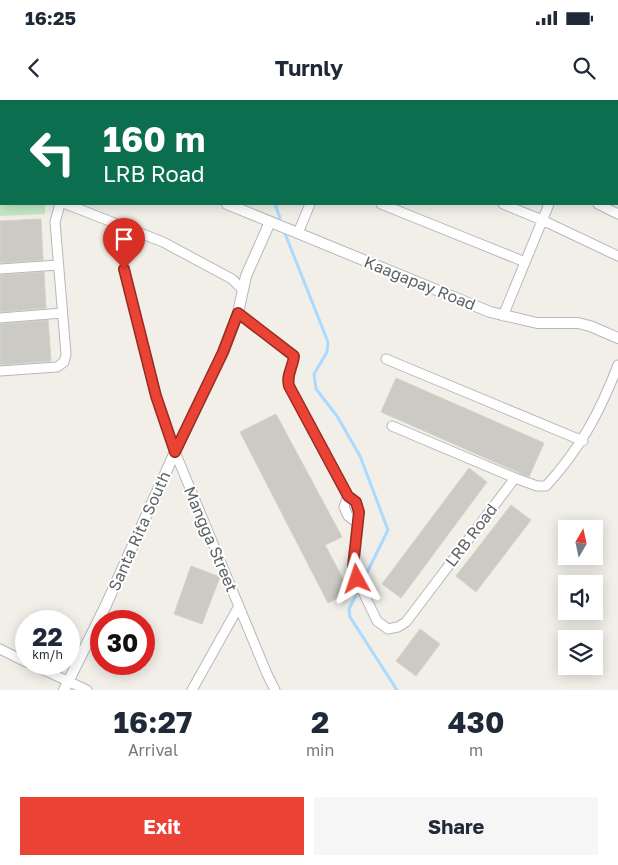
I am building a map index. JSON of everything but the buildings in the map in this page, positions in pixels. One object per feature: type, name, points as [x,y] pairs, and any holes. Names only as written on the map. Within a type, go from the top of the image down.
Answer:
[{"type":"street","points":[[0,371],[57,367],[64,362],[66,354],[55,222],[60,205]]},
{"type":"street","points":[[69,205],[162,242],[232,279],[242,289]]},
{"type":"street","name":"Kaagapay Road","points":[[229,205],[503,316],[537,323],[578,323],[618,338]]},
{"type":"street","points":[[298,233],[310,205]]},
{"type":"street","points":[[383,205],[525,262]]},
{"type":"street","points":[[505,205],[618,256]]},
{"type":"street","points":[[503,316],[549,205]]},
{"type":"street","points":[[600,205],[618,214]]},
{"type":"street","name":"Santa Rita South","points":[[66,686],[106,605],[175,452],[223,352],[238,313],[246,276],[270,222]]},
{"type":"street","points":[[0,269],[58,265]]},
{"type":"street","name":"Mangga Street","points":[[124,269],[156,396],[175,452],[275,690]]},
{"type":"street","points":[[0,318],[62,313]]},
{"type":"street","name":"LRB Road","points":[[238,313],[294,356],[294,363],[288,379],[289,386],[348,496],[352,498],[358,507],[353,567],[358,582],[377,621],[388,628],[398,627],[406,622],[515,478]]},
{"type":"street","points":[[386,360],[583,440]]},
{"type":"street","points":[[392,426],[515,478],[536,486],[546,486],[583,440],[608,392],[618,365]]},
{"type":"street","name":"LRB Road","points":[[348,496],[344,507],[348,516],[356,522]]},
{"type":"street","points":[[192,690],[239,606]]},
{"type":"street","points":[[0,650],[15,657]]},
{"type":"street","points":[[48,675],[66,686],[87,690]]},
{"type":"green space","points":[[0,205],[45,205],[45,214],[0,216]]},
{"type":"waterway","points":[[275,205],[280,218]]},
{"type":"waterway","points":[[284,231],[328,342],[327,352],[314,374],[316,389],[337,416],[360,456],[388,530],[349,609],[350,617],[397,690]]},
{"type":"route","points":[[124,269],[156,396],[175,452],[223,352],[238,313],[294,356],[294,363],[288,379],[289,386],[348,496],[356,502],[358,507],[353,567],[357,579]]}]
